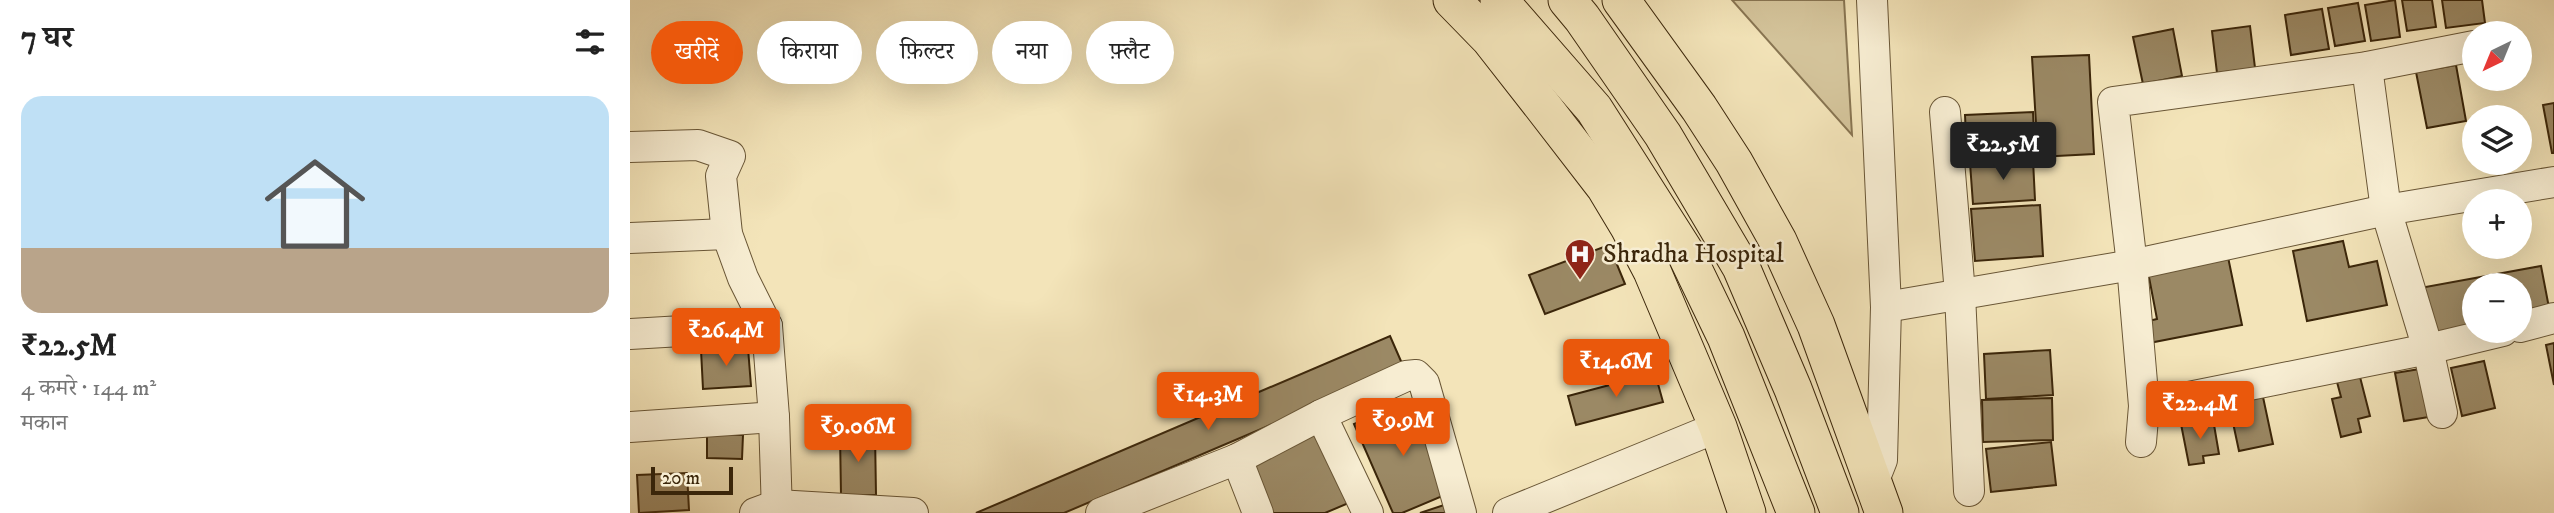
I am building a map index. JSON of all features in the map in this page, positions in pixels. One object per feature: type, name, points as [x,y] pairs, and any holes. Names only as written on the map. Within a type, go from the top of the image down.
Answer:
[{"type":"main road","points":[[1452,0],[1490,39],[1605,187],[1652,271],[1718,427],[1747,513]]},
{"type":"main road","points":[[1499,0],[1594,109],[1685,251],[1726,337],[1796,513]]},
{"type":"main road","points":[[1567,0],[1663,135],[1741,267],[1793,389],[1840,513]]},
{"type":"main road","points":[[1621,0],[1727,151],[1778,241],[1815,325],[1879,498]]},
{"type":"street","points":[[1872,0],[1886,307],[1879,498]]},
{"type":"street","points":[[2141,442],[2144,406],[2132,265],[2113,102],[2367,67],[2462,48]]},
{"type":"street","points":[[2367,67],[2386,210],[2428,349],[2442,413]]},
{"type":"street","points":[[1945,112],[1960,294],[1969,491]]},
{"type":"street","points":[[630,147],[698,145],[730,156],[721,176],[727,234],[743,278],[768,326],[774,417],[770,510],[913,513]]},
{"type":"street","points":[[1886,307],[2132,265],[2386,210],[2554,182]]},
{"type":"street","points":[[630,238],[727,234]]},
{"type":"street","points":[[2532,324],[2554,318]]},
{"type":"street","points":[[630,334],[768,326]]},
{"type":"street","points":[[2144,406],[2462,341]]},
{"type":"street","points":[[1101,513],[1142,506],[1321,415],[1406,376],[1416,375],[1424,383],[1461,513]]},
{"type":"street","points":[[1321,415],[1368,513]]},
{"type":"street","points":[[630,427],[774,417]]},
{"type":"street","points":[[1508,513],[1718,427]]},
{"type":"street","points":[[1237,459],[1258,513]]},
{"type":"shaded area","points":[[1732,0],[1844,0],[1852,135]]},
{"type":"building","points":[[2395,0],[2400,37],[2371,41],[2365,5]]},
{"type":"building","points":[[2402,0],[2432,0],[2436,27],[2407,31]]},
{"type":"building","points":[[2442,0],[2482,0],[2485,21],[2462,21],[2462,26],[2446,28]]},
{"type":"building","points":[[2358,3],[2365,41],[2335,46],[2328,8]]},
{"type":"building","points":[[2322,9],[2329,49],[2291,55],[2285,15]]},
{"type":"building","points":[[2250,26],[2255,68],[2217,73],[2212,31]]},
{"type":"building","points":[[2173,29],[2182,76],[2143,84],[2133,37]]},
{"type":"building","points":[[2089,55],[2094,154],[2038,157],[2032,57]]},
{"type":"building","points":[[2456,65],[2463,105],[2462,122],[2427,128],[2416,72]]},
{"type":"building","points":[[2554,103],[2554,153],[2552,153],[2543,105]]},
{"type":"building","points":[[2033,112],[2035,156],[1967,158],[1965,115]]},
{"type":"building","points":[[2033,160],[2035,200],[1973,204],[1970,163]]},
{"type":"building","points":[[2040,205],[2043,256],[1975,261],[1971,209]]},
{"type":"building","points":[[2343,241],[2349,267],[2377,261],[2387,305],[2307,321],[2293,251]]},
{"type":"building","points":[[1609,245],[1625,284],[1545,314],[1529,275]]},
{"type":"building","points":[[2228,257],[2242,325],[2144,344],[2140,323],[2157,319],[2148,272]]},
{"type":"building","points":[[2541,266],[2550,313],[2532,317],[2532,273],[2502,273]]},
{"type":"building","points":[[2462,280],[2462,330],[2436,335],[2431,308],[2424,309],[2420,288]]},
{"type":"building","points":[[1390,336],[1404,368],[1064,513],[976,513]]},
{"type":"building","points":[[2554,343],[2554,385],[2546,345]]},
{"type":"building","points":[[748,348],[751,386],[703,389],[701,350]]},
{"type":"building","points":[[2050,350],[2053,395],[1986,399],[1984,354]]},
{"type":"building","points":[[2484,361],[2495,408],[2462,416],[2451,368]]},
{"type":"building","points":[[2426,368],[2435,416],[2404,421],[2395,373]]},
{"type":"building","points":[[1655,373],[1663,402],[1576,425],[1568,396]]},
{"type":"building","points":[[2360,377],[2370,416],[2358,419],[2361,432],[2341,437],[2332,399],[2341,397],[2337,382]]},
{"type":"building","points":[[2263,397],[2273,444],[2239,451],[2229,404]]},
{"type":"building","points":[[2052,398],[2053,440],[1983,442],[1982,400]]},
{"type":"building","points":[[1412,399],[1452,492],[1402,513],[1393,513],[1354,424]]},
{"type":"building","points":[[2213,419],[2219,454],[2203,456],[2204,463],[2189,465],[2181,424]]},
{"type":"building","points":[[1320,431],[1351,502],[1325,513],[1271,513],[1248,461]]},
{"type":"building","points":[[875,433],[876,495],[841,495],[840,434]]},
{"type":"building","points":[[707,434],[743,435],[742,459],[707,458]]},
{"type":"building","points":[[2051,442],[2056,485],[1991,492],[1986,449]]},
{"type":"building","points":[[687,473],[689,510],[639,513],[637,475]]},
{"type":"building","points":[[1450,503],[1453,513],[1420,513]]},
{"type":"place","name":"Shradha Hospital","points":[[1580,281]]}]
